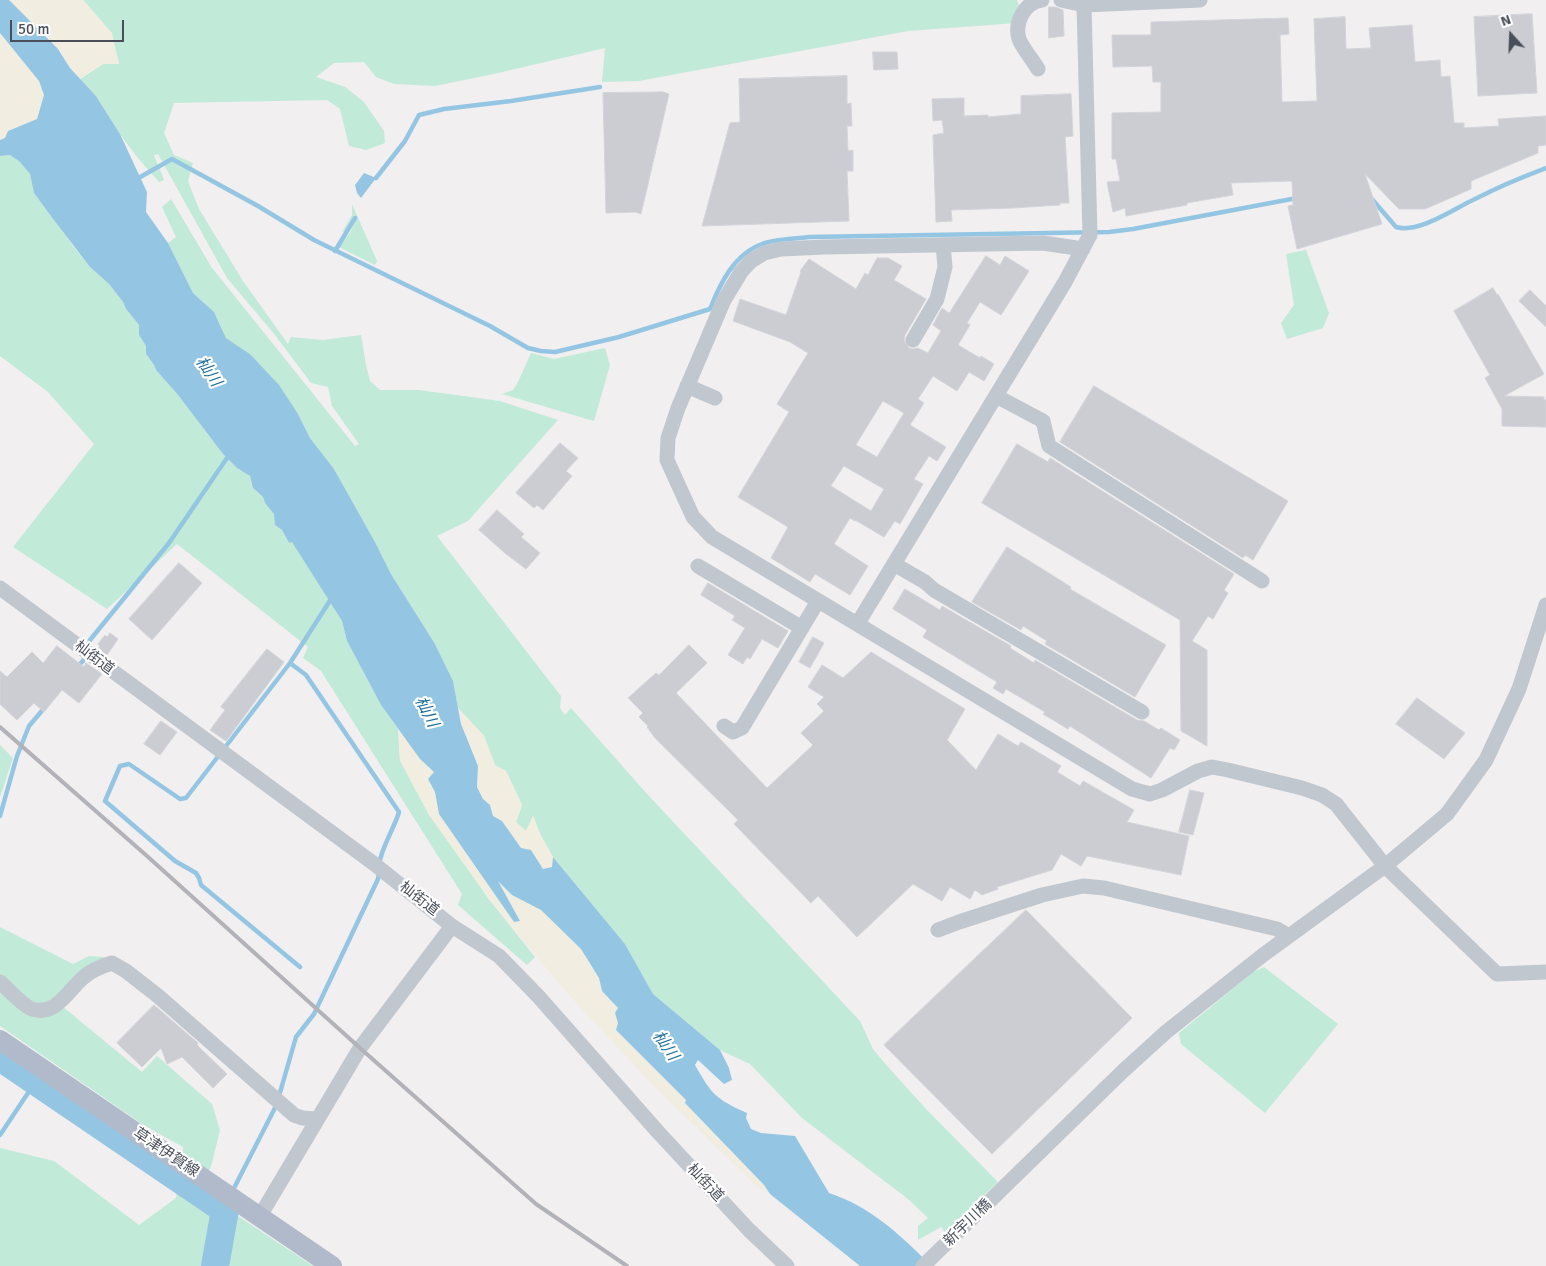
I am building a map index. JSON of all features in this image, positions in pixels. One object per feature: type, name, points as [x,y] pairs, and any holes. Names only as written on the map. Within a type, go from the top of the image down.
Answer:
[{"type":"main road","name":"草津伊賀線","points":[[0,1040],[332,1266]]},
{"type":"street","points":[[1038,69],[1020,39],[1018,28],[1025,8],[1042,0]]},
{"type":"street","points":[[1061,0],[1084,5],[1200,0]]},
{"type":"street","points":[[858,623],[1083,249],[1090,231],[1084,5]]},
{"type":"street","points":[[1083,249],[1043,243],[824,247],[781,249],[764,254],[751,261],[741,272],[724,300],[687,386],[668,438],[668,460],[693,518],[712,537],[1132,789],[1150,794],[1162,790],[1198,771],[1212,767],[1293,786],[1322,795],[1336,804],[1385,866],[1496,974],[1546,972]]},
{"type":"street","points":[[913,340],[937,299],[945,268],[943,245]]},
{"type":"street","points":[[687,386],[715,398]]},
{"type":"street","points":[[996,396],[1043,421],[1049,446],[1262,581]]},
{"type":"street","points":[[894,564],[925,582],[934,590],[1142,712]]},
{"type":"street","points":[[698,566],[802,628]]},
{"type":"street","name":"杣街道","points":[[0,588],[373,863],[452,926],[499,956],[538,996],[671,1146],[749,1230],[787,1266]]},
{"type":"street","points":[[724,726],[733,732],[742,728],[818,600]]},
{"type":"street","name":"新宇川橋","points":[[923,1266],[1122,1072],[1166,1032],[1289,936],[1385,866],[1447,814],[1486,760],[1519,689],[1546,605]]},
{"type":"street","points":[[1538,629],[1546,643]]},
{"type":"street","points":[[938,930],[1009,905],[1049,893],[1083,886],[1104,888],[1236,918],[1277,928],[1289,936]]},
{"type":"street","points":[[260,1216],[360,1048],[452,926]]},
{"type":"street","points":[[0,982],[31,1009],[44,1011],[58,1004],[84,977],[102,966],[112,963],[126,971],[158,996],[294,1115],[302,1118],[317,1119]]},
{"type":"green space","points":[[83,0],[1017,0],[1021,12],[1017,23],[908,31],[639,81],[602,82],[605,48],[435,86],[394,84],[376,77],[364,62],[334,63],[316,77],[345,87],[364,102],[384,131],[385,143],[366,150],[349,146],[340,109],[327,100],[174,103],[164,133],[174,155],[193,163],[188,181],[199,209],[243,281],[288,344],[291,337],[323,340],[361,335],[370,381],[380,390],[419,390],[500,401],[558,420],[468,521],[437,536],[561,696],[560,708],[565,715],[571,708],[648,795],[860,1021],[873,1049],[888,1067],[927,1110],[998,1182],[945,1232],[941,1227],[918,1240],[918,1226],[928,1218],[908,1199],[802,1118],[750,1064],[720,1050],[653,994],[625,944],[553,857],[540,834],[533,816],[526,831],[516,822],[522,805],[506,771],[495,765],[484,736],[458,708],[453,681],[435,644],[391,574],[334,469],[310,438],[298,414],[250,354],[226,338],[214,312],[193,293],[168,243],[176,237],[162,207],[171,199],[212,268],[355,446],[359,444],[332,406],[328,387],[311,383],[275,335],[227,278],[158,154],[154,155],[164,180],[159,182],[120,134],[96,96],[80,79],[103,64],[119,64],[111,33]]},
{"type":"green space","points":[[10,155],[19,160],[30,174],[34,193],[73,246],[90,267],[109,284],[139,325],[139,335],[146,346],[146,354],[156,370],[178,395],[223,454],[237,468],[250,476],[253,488],[263,497],[265,503],[275,514],[275,525],[282,530],[289,543],[292,541],[342,621],[347,641],[381,705],[398,729],[400,761],[488,898],[535,957],[527,965],[458,905],[462,894],[321,671],[303,658],[308,647],[177,544],[107,609],[13,547],[94,444],[48,392],[0,356],[0,156]]},
{"type":"green space","points":[[352,204],[377,261],[375,265],[339,247],[350,233],[357,218],[354,215],[345,231],[342,232],[352,215]]},
{"type":"green space","points":[[1306,250],[1329,313],[1323,328],[1287,339],[1281,323],[1294,305],[1286,254]]},
{"type":"green space","points":[[605,348],[610,365],[594,421],[502,394],[513,390],[531,353],[554,359]]},
{"type":"green space","points":[[0,745],[13,758],[0,797]]},
{"type":"green space","points":[[0,927],[73,964],[89,956],[104,957],[62,1006],[142,1072],[157,1056],[212,1104],[220,1130],[204,1186],[232,1212],[313,1266],[0,1266],[0,1148],[54,1161],[139,1225],[176,1198],[183,1147],[145,1126],[0,1026]]},
{"type":"green space","points":[[1264,967],[1338,1024],[1265,1113],[1181,1044],[1179,1033],[1253,972]]},
{"type":"sand","points":[[9,0],[83,0],[112,33],[119,64],[103,64],[80,79],[70,68],[58,49]]},
{"type":"sand","points":[[0,33],[39,81],[44,95],[37,119],[8,131],[5,138],[0,140]]},
{"type":"sand","points":[[458,708],[484,736],[495,765],[506,771],[522,805],[516,822],[526,831],[533,815],[540,834],[553,857],[552,867],[543,869],[531,850],[521,848],[502,821],[493,816],[490,805],[483,799],[477,787],[478,766],[461,724]]},
{"type":"sand","points":[[398,729],[420,759],[434,772],[428,779],[435,792],[439,814],[514,921],[519,921],[497,879],[541,910],[581,949],[599,978],[602,991],[618,1008],[616,1030],[686,1100],[685,1103],[764,1185],[770,1194],[757,1187],[651,1083],[568,994],[488,898],[429,815],[400,761]]},
{"type":"water","name":"杣川","points":[[0,0],[9,0],[58,49],[70,68],[96,96],[120,134],[147,192],[146,212],[168,243],[193,293],[214,312],[226,338],[250,354],[279,385],[298,414],[310,438],[334,469],[391,574],[435,644],[453,681],[461,724],[478,766],[477,787],[483,799],[490,805],[493,816],[502,821],[521,848],[531,850],[543,869],[552,867],[553,857],[625,944],[653,994],[720,1050],[729,1068],[732,1080],[724,1084],[698,1060],[695,1065],[711,1090],[721,1100],[747,1113],[746,1118],[751,1129],[761,1133],[795,1136],[829,1193],[872,1214],[897,1233],[931,1266],[860,1266],[770,1194],[764,1185],[685,1103],[686,1100],[616,1030],[618,1023],[615,1013],[618,1008],[602,991],[599,978],[581,949],[541,910],[512,895],[498,881],[520,921],[514,922],[439,814],[435,792],[428,779],[434,772],[420,759],[381,705],[347,641],[342,621],[292,542],[289,543],[282,530],[275,525],[274,514],[265,503],[263,497],[253,488],[250,476],[237,468],[223,454],[178,395],[156,370],[146,354],[146,346],[139,335],[139,325],[109,284],[90,267],[34,193],[30,174],[19,161],[10,155],[0,156],[0,140],[5,138],[8,131],[37,119],[44,95],[39,81],[0,33]]},
{"type":"water","points":[[364,173],[376,178],[361,198],[357,193],[355,185]]},
{"type":"building","points":[[1049,7],[1063,10],[1064,36],[1049,38]]},
{"type":"building","points":[[1532,14],[1537,93],[1478,96],[1474,17]]},
{"type":"building","points":[[1345,17],[1346,49],[1371,48],[1369,28],[1412,25],[1415,62],[1440,60],[1441,77],[1450,76],[1454,123],[1464,123],[1464,128],[1499,126],[1498,119],[1546,116],[1546,145],[1538,146],[1538,153],[1471,181],[1471,189],[1425,209],[1399,209],[1365,174],[1382,224],[1297,249],[1288,206],[1293,205],[1292,181],[1231,183],[1233,195],[1126,216],[1125,208],[1113,212],[1107,182],[1120,181],[1116,159],[1112,159],[1112,113],[1161,112],[1161,82],[1153,82],[1152,66],[1113,67],[1112,35],[1151,35],[1151,22],[1288,18],[1289,34],[1280,35],[1282,102],[1317,101],[1314,19]]},
{"type":"building","points":[[873,52],[897,52],[898,69],[874,70]]},
{"type":"building","points":[[847,76],[847,104],[851,103],[852,126],[847,126],[848,151],[853,150],[853,171],[847,171],[849,221],[702,226],[730,123],[740,122],[739,79]]},
{"type":"building","points":[[663,92],[669,94],[641,214],[635,212],[606,213],[603,93]]},
{"type":"building","points":[[1071,94],[1073,136],[1065,137],[1069,203],[1013,208],[951,210],[952,221],[936,222],[933,135],[944,133],[942,120],[933,121],[932,99],[964,98],[964,116],[988,115],[988,117],[1021,114],[1021,96]]},
{"type":"building","points":[[986,256],[1000,265],[1005,256],[1029,271],[1001,315],[980,302],[967,323],[970,325],[958,345],[994,364],[984,381],[969,372],[957,391],[933,376],[918,399],[924,403],[910,425],[946,447],[937,461],[929,456],[914,479],[923,484],[900,524],[895,521],[884,537],[850,518],[834,544],[868,566],[850,595],[815,574],[810,582],[771,558],[788,527],[738,497],[789,412],[777,404],[808,353],[790,342],[733,321],[740,299],[786,315],[800,271],[809,259],[856,289],[865,273],[868,275],[877,258],[888,258],[902,266],[894,280],[926,299],[905,335],[904,340],[909,348],[918,348],[928,353],[941,331],[933,325],[942,308],[949,313]],"holes":[[[883,401],[904,413],[877,457],[856,445]],[[844,466],[884,489],[871,511],[831,486]]]},
{"type":"building","points":[[1493,288],[1544,374],[1504,396],[1544,397],[1544,400],[1546,400],[1546,427],[1502,426],[1502,409],[1485,378],[1490,375],[1454,311]]},
{"type":"building","points":[[1530,290],[1546,306],[1546,327],[1519,301]]},
{"type":"building","points":[[1094,386],[1288,501],[1253,560],[1245,555],[1243,558],[1060,442]]},
{"type":"building","points":[[560,443],[578,458],[566,471],[572,476],[543,510],[537,505],[534,508],[516,493]]},
{"type":"building","points":[[1017,444],[1048,462],[1050,458],[1234,574],[1224,590],[1228,593],[1213,619],[1208,616],[1192,641],[1207,650],[1207,746],[1181,731],[1180,620],[982,503]]},
{"type":"building","points":[[497,510],[524,534],[521,537],[540,553],[526,569],[479,530]]},
{"type":"building","points":[[1007,547],[1071,587],[1070,589],[1166,645],[1135,697],[1045,644],[1047,641],[1023,626],[1021,630],[972,602]]},
{"type":"building","points":[[179,563],[202,583],[152,640],[129,619]]},
{"type":"building","points":[[708,583],[788,631],[778,648],[762,639],[750,659],[747,657],[743,664],[728,655],[745,628],[732,620],[735,616],[701,595]]},
{"type":"building","points":[[905,589],[940,610],[942,606],[1011,646],[1010,648],[1034,663],[1035,660],[1137,720],[1144,721],[1159,730],[1161,728],[1180,740],[1174,750],[1170,748],[1151,778],[1070,726],[1068,729],[1043,714],[1045,712],[1006,689],[1003,694],[993,688],[997,682],[923,637],[927,630],[893,609]]},
{"type":"building","points":[[110,633],[118,639],[107,655],[98,649],[100,646],[98,644],[105,635],[107,637]]},
{"type":"building","points":[[813,637],[824,643],[810,668],[799,662]]},
{"type":"building","points":[[689,645],[707,663],[676,693],[767,788],[813,745],[801,733],[824,711],[817,704],[824,697],[808,687],[822,665],[843,678],[871,652],[965,709],[947,740],[976,770],[998,734],[1018,746],[1021,742],[1061,766],[1057,772],[1080,786],[1083,781],[1134,810],[1127,822],[1189,836],[1181,875],[1087,856],[1081,866],[1061,854],[1052,870],[997,887],[998,889],[982,895],[975,890],[970,899],[950,887],[942,901],[913,884],[857,937],[818,896],[811,903],[734,824],[738,820],[655,738],[648,726],[639,717],[643,713],[628,698],[656,673],[659,675]]},
{"type":"building","points":[[57,646],[84,667],[86,663],[102,674],[79,703],[62,690],[44,712],[34,703],[17,720],[0,704],[0,671],[7,677],[32,652],[43,663]]},
{"type":"building","points":[[267,649],[284,662],[226,741],[210,730],[225,710],[221,707]]},
{"type":"building","points":[[1417,698],[1465,733],[1444,759],[1396,724]]},
{"type":"building","points":[[161,721],[177,732],[160,755],[144,744]]},
{"type":"building","points":[[1190,790],[1204,793],[1193,835],[1179,832]]},
{"type":"building","points":[[1026,910],[1132,1018],[992,1154],[884,1045]]},
{"type":"building","points":[[154,1005],[198,1043],[197,1045],[227,1074],[213,1088],[182,1057],[167,1064],[161,1048],[142,1067],[117,1043]]},
{"type":"waterway","points":[[376,178],[405,141],[419,115],[444,109],[600,87]]},
{"type":"waterway","points":[[135,180],[172,159],[258,206],[314,240],[490,326],[528,348],[555,352],[619,337],[710,309],[723,280],[736,262],[752,249],[773,241],[809,237],[1109,232],[1297,198]]},
{"type":"waterway","points":[[1371,198],[1396,227],[1415,227],[1437,219],[1501,186],[1546,168]]},
{"type":"waterway","points":[[335,251],[355,218]]},
{"type":"waterway","points":[[77,667],[83,661],[90,640],[169,543],[229,455]]},
{"type":"waterway","points":[[300,967],[201,885],[196,873],[175,861],[105,801],[120,766],[129,764],[180,799],[186,798],[290,663],[333,596]]},
{"type":"waterway","points":[[290,663],[306,675],[399,812],[382,852],[379,865]]},
{"type":"waterway","points":[[0,816],[17,756],[29,726],[46,706]]},
{"type":"waterway","points":[[279,1096],[296,1037],[314,1014],[378,879],[379,872]]},
{"type":"waterway","points":[[0,1057],[225,1210],[215,1266]]},
{"type":"waterway","points":[[0,1135],[36,1081]]},
{"type":"waterway","points":[[232,1192],[277,1104]]},
{"type":"railway","points":[[0,727],[536,1204],[627,1266]]}]
